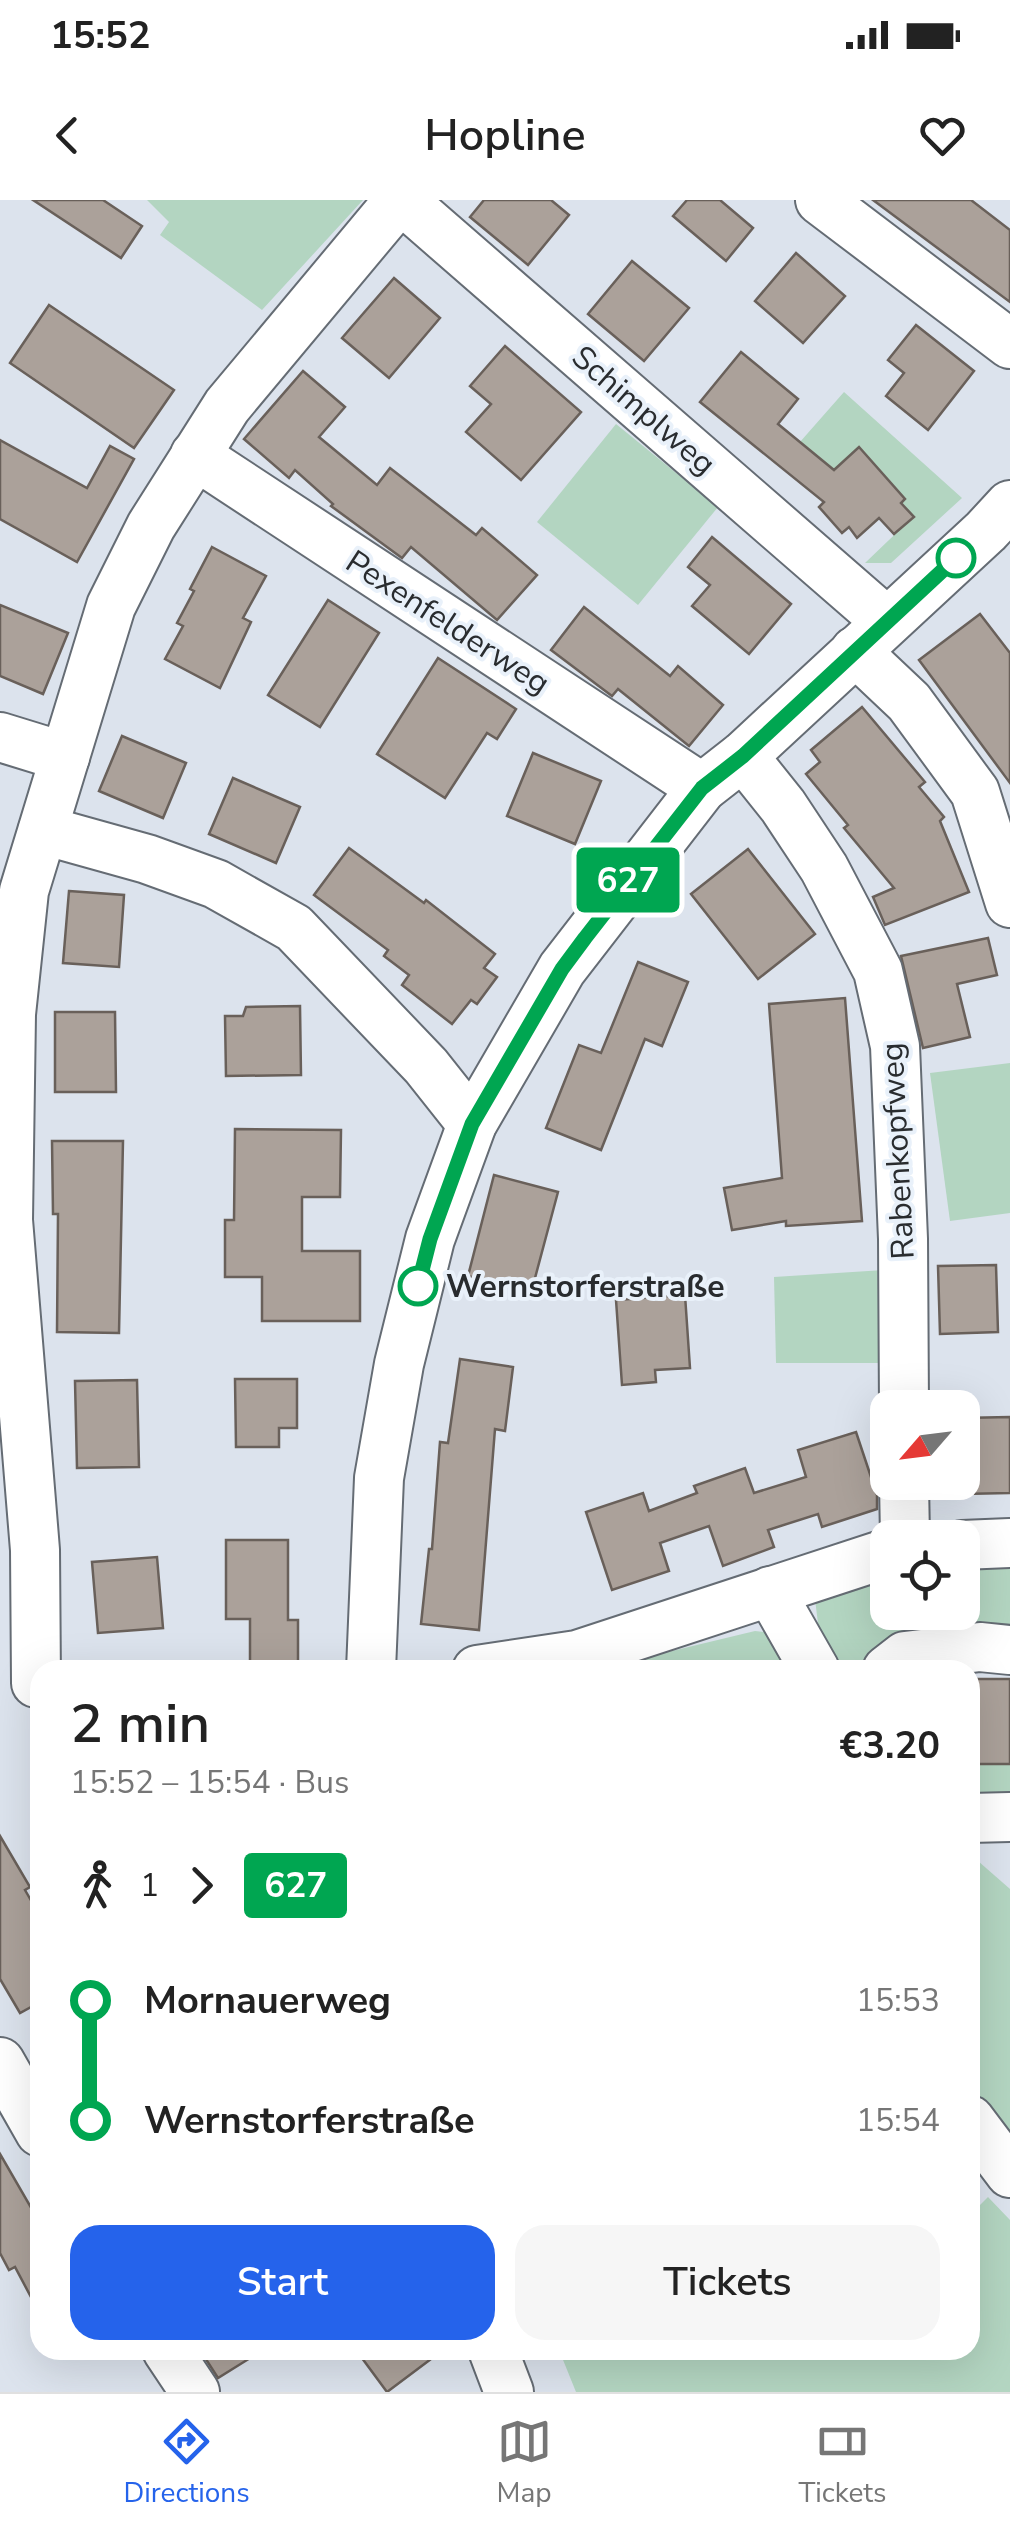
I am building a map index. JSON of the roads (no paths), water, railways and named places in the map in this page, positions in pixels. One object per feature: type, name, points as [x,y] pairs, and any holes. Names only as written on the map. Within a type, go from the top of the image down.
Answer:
[{"type":"street","points":[[26,1682],[34,1550],[8,1220],[6,1013],[24,891],[111,606],[151,526],[227,406],[401,200]]},
{"type":"street","name":"Schimplweg","points":[[401,200],[870,636],[909,702],[974,792],[1010,903]]},
{"type":"street","points":[[820,200],[1010,344]]},
{"type":"street","name":"Pexenfelderweg","points":[[195,455],[702,788]]},
{"type":"street","points":[[370,1660],[379,1478],[399,1364],[430,1239],[472,1124],[562,969],[702,788],[743,756],[870,636],[1002,530]]},
{"type":"street","points":[[0,737],[65,757]]},
{"type":"street","name":"Rabenkopfweg","points":[[743,756],[783,806],[824,868],[878,971],[896,1046],[904,1390]]},
{"type":"street","points":[[43,830],[147,859],[216,884],[294,928],[426,1066],[472,1124]]},
{"type":"street","points":[[980,1544],[1010,1543]]},
{"type":"street","points":[[544,1660],[577,1655],[870,1558]]},
{"type":"street","points":[[770,1591],[809,1660]]},
{"type":"street","points":[[900,1660],[905,1656],[980,1648],[1010,1650]]},
{"type":"street","points":[[980,1818],[1010,1817]]},
{"type":"street","points":[[0,2062],[30,2114]]},
{"type":"street","points":[[980,2133],[1010,2173]]},
{"type":"street","points":[[174,2360],[195,2392]]},
{"type":"street","points":[[496,2360],[509,2392]]},
{"type":"place","name":"Wernstorferstraße","points":[[418,1286]]}]
